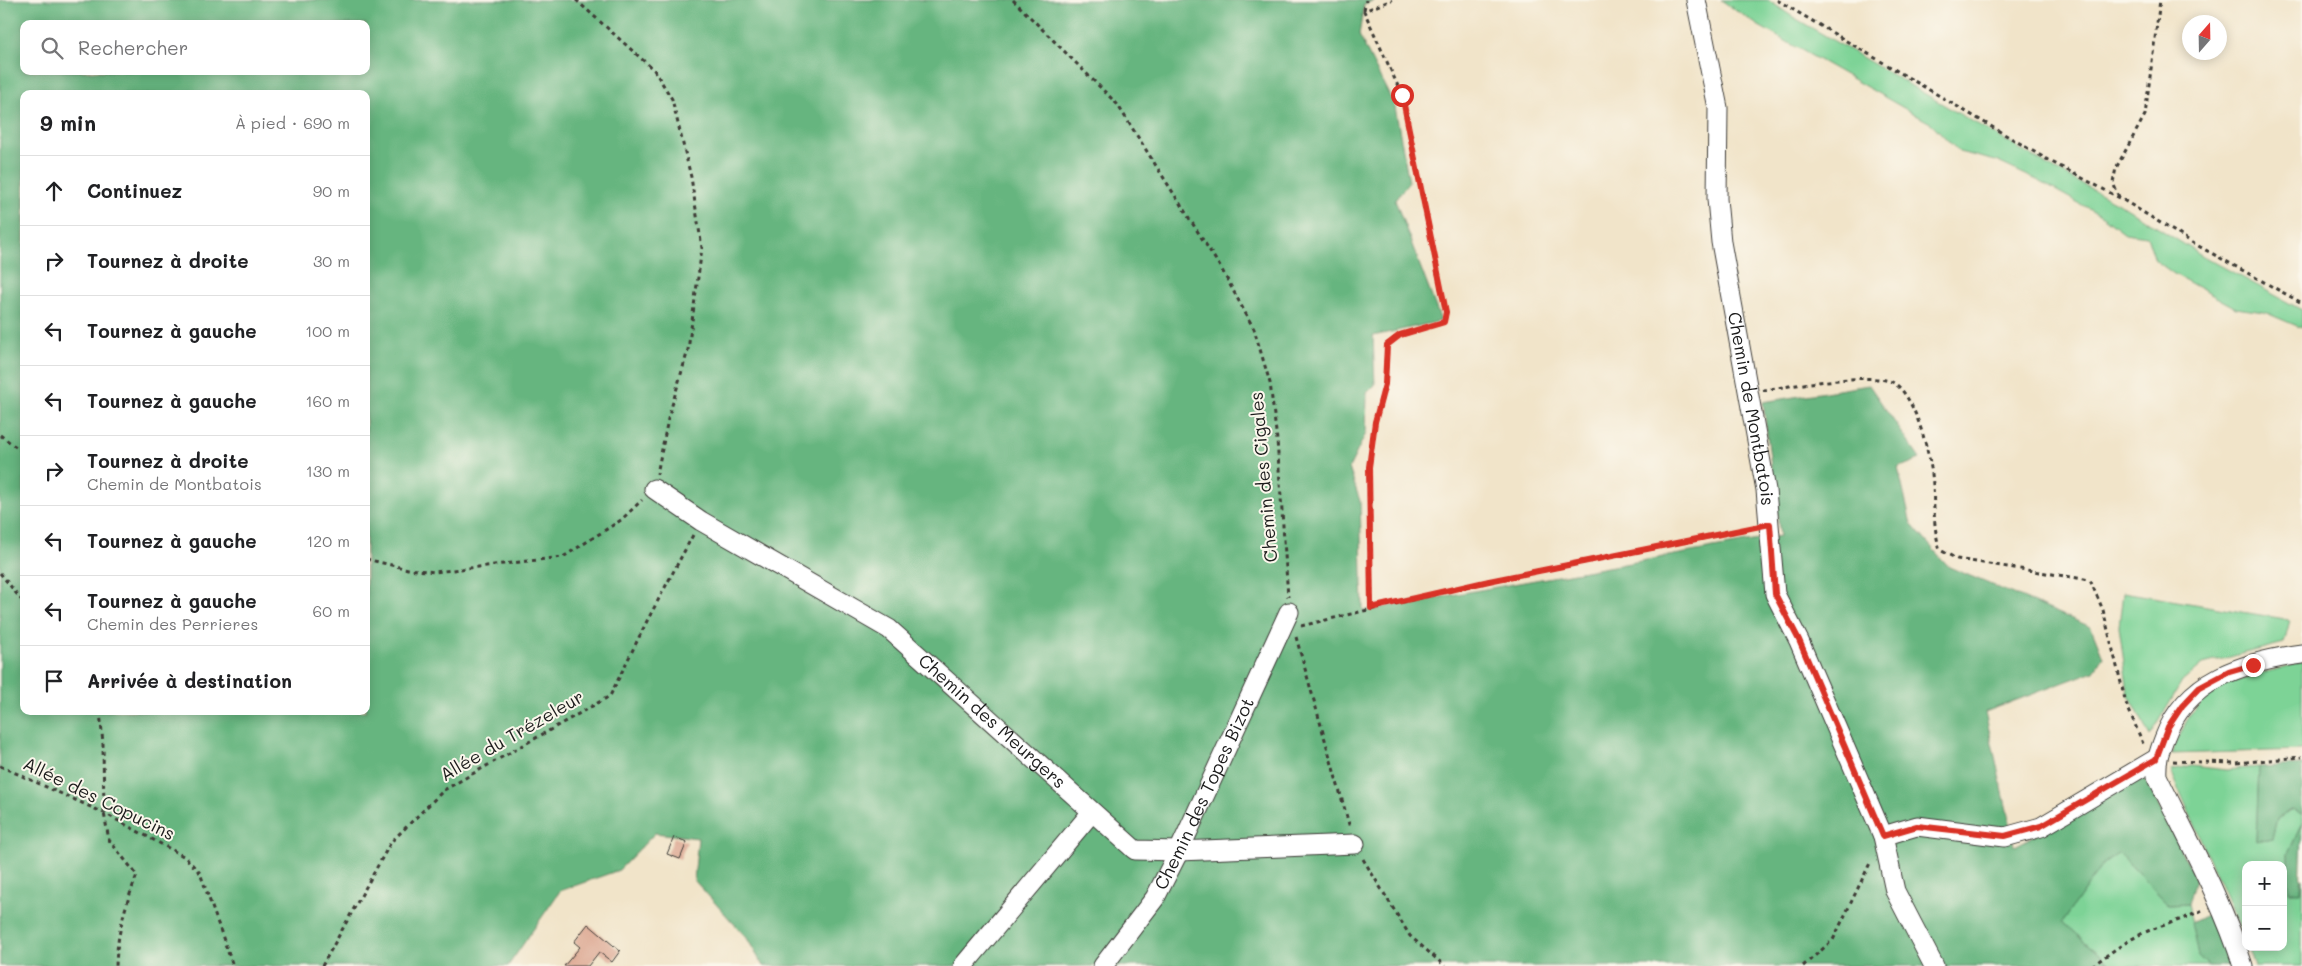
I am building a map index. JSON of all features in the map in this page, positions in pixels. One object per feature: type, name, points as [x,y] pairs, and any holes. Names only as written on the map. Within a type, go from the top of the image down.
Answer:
[{"type":"street","name":"Chemin de Montbatois","points":[[1696,0],[1718,108],[1717,199],[1721,242],[1766,490],[1775,594],[1799,640],[1883,836],[1894,891],[1934,966]]},
{"type":"street","name":"Chemin des Meurgers","points":[[654,489],[701,521],[889,629],[1135,850],[1179,851],[1355,844]]},
{"type":"street","name":"Chemin des Topes Bizot","points":[[1103,966],[1155,898],[1292,620]]},
{"type":"street","points":[[2243,966],[2236,942],[2219,902],[2157,776],[2154,761],[2168,727],[2182,706],[2199,688],[2229,672],[2276,658],[2302,654]]},
{"type":"street","points":[[1883,836],[1917,826],[2005,836],[2032,829],[2041,826],[2154,761]]},
{"type":"street","points":[[963,966],[1092,812]]},
{"type":"path","points":[[370,560],[408,569],[435,572],[563,556],[621,520],[654,489],[668,419],[688,350],[701,257],[702,248],[694,194],[672,99],[654,70],[576,0]]},
{"type":"path","name":"Chemin des Cigales","points":[[1013,0],[1117,104],[1222,270],[1254,329],[1270,384],[1276,431],[1292,620],[1355,844],[1410,936],[1445,966]]},
{"type":"path","points":[[1366,0],[1364,11],[1402,95],[1446,312],[1444,322],[1400,335],[1387,345],[1385,384],[1375,422],[1369,467],[1371,608]]},
{"type":"path","points":[[1364,11],[1392,0]]},
{"type":"path","points":[[1777,0],[2048,160],[2120,198],[2193,242],[2302,303]]},
{"type":"path","points":[[2120,198],[2112,183],[2113,178],[2116,168],[2145,115],[2160,0]]},
{"type":"path","points":[[1748,392],[1870,377],[1894,382],[1909,399],[1919,421],[1931,467],[1935,501],[1934,523],[1940,550],[1957,559],[2090,580],[2103,610],[2126,703],[2154,761],[2178,760],[2224,764],[2254,763],[2302,756]]},
{"type":"path","points":[[0,435],[20,450]]},
{"type":"path","name":"Allée du Trézeleur","points":[[322,966],[390,842],[444,790],[610,696],[647,621],[701,521]]},
{"type":"path","points":[[1292,620],[1371,608],[1489,581],[1770,524]]},
{"type":"path","points":[[0,573],[20,598]]},
{"type":"path","points":[[100,715],[104,813],[109,840],[137,875],[124,908],[117,940],[116,966]]},
{"type":"path","name":"Allée des Copucins","points":[[0,766],[104,813],[185,857],[200,873],[233,966]]},
{"type":"path","points":[[1804,966],[1833,940],[1883,836]]},
{"type":"path","points":[[2092,966],[2111,952],[2150,930],[2191,916],[2219,902]]},
{"type":"green space","points":[[0,0],[1375,0],[1364,4],[1359,35],[1395,107],[1409,182],[1395,200],[1441,321],[1373,336],[1375,385],[1367,393],[1366,433],[1349,468],[1360,501],[1363,611],[1780,536],[1763,402],[1869,385],[1920,459],[1898,468],[1911,524],[1949,567],[2091,627],[2103,657],[2094,671],[1985,712],[2015,846],[2144,777],[2195,878],[2188,904],[2169,905],[2119,853],[2102,865],[2062,922],[2113,966],[763,966],[747,938],[694,880],[698,838],[655,833],[619,870],[560,891],[508,966],[0,966]]},
{"type":"green space","points":[[1721,0],[1768,0],[1793,17],[2054,169],[2118,203],[2203,256],[2302,310],[2302,328],[2264,312],[2236,308],[2174,274],[2155,260],[2147,236],[2125,233],[2104,217],[2039,181],[1996,161],[1959,152],[1932,124],[1759,26]]},
{"type":"green space","points":[[2123,592],[2290,620],[2284,643],[2203,664],[2182,682],[2150,736],[2128,693],[2119,626]]},
{"type":"green space","points":[[2302,662],[2302,750],[2171,754],[2190,714],[2222,685]]},
{"type":"green space","points":[[2302,765],[2302,814],[2292,809],[2277,818],[2272,838],[2256,841],[2259,767]]},
{"type":"green space","points":[[2192,766],[2226,770],[2259,767],[2256,841],[2272,838],[2277,818],[2292,809],[2302,814],[2302,823],[2288,854],[2289,892],[2300,891],[2302,878],[2302,966],[2255,966],[2249,951],[2287,951],[2287,861],[2242,861],[2242,934],[2171,771]]},
{"type":"green space","points":[[2302,823],[2300,892],[2289,892],[2288,854]]},
{"type":"green space","points":[[2119,853],[2169,905],[2188,904],[2198,956],[2209,966],[2113,966],[2062,922],[2102,865]]},
{"type":"green space","points":[[2213,912],[2232,966],[2209,966],[2198,956],[2191,923]]},
{"type":"building","points":[[674,837],[687,842],[680,859],[667,854]]},
{"type":"building","points":[[588,924],[620,951],[612,962],[599,952],[588,966],[564,966],[580,947],[574,942]]},
{"type":"route","points":[[1402,95],[1446,312],[1444,322],[1400,335],[1387,345],[1385,384],[1375,422],[1369,467],[1371,608],[1489,581],[1770,524],[1775,594],[1799,640],[1883,836],[1917,826],[2005,836],[2041,826],[2156,759],[2168,727],[2182,706],[2199,688],[2214,678],[2253,665]]}]
